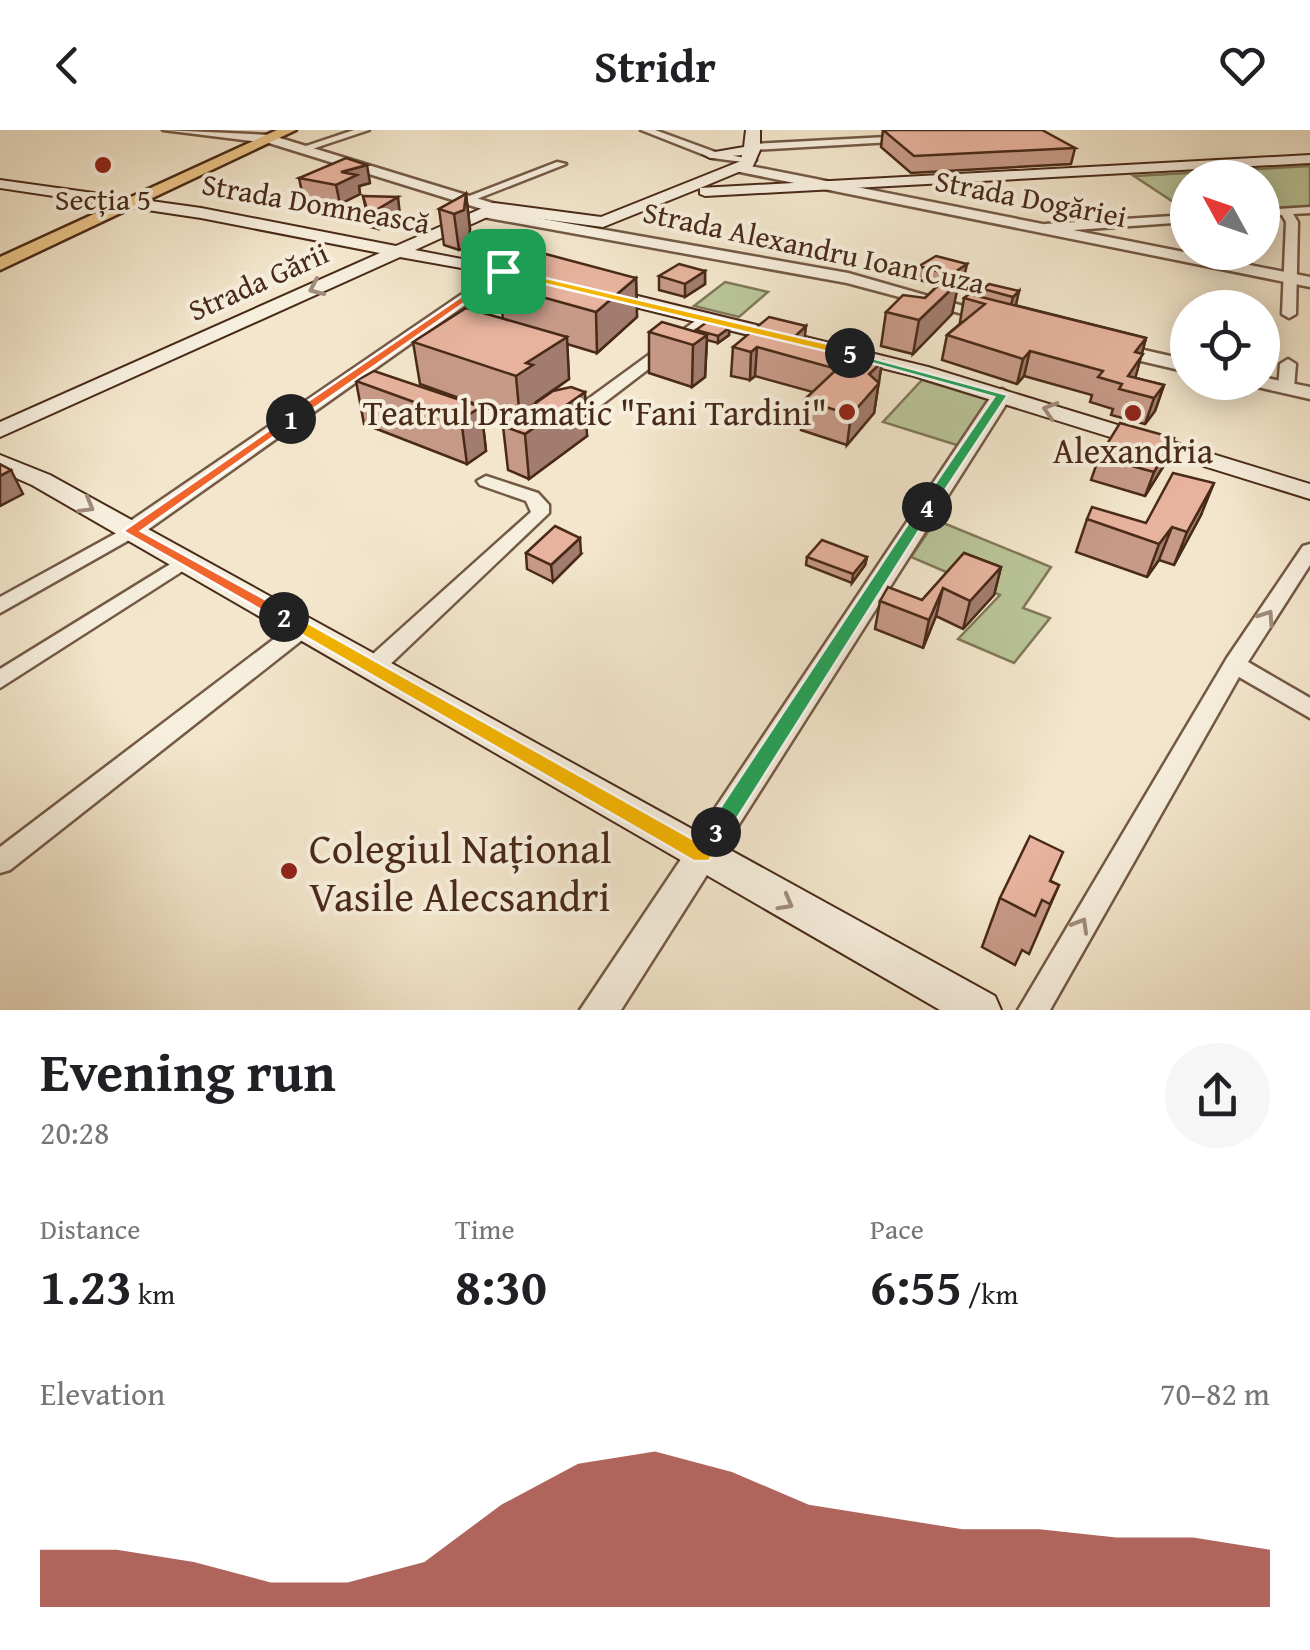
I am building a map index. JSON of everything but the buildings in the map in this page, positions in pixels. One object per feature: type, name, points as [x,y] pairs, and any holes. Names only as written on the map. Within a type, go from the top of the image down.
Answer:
[{"type":"main road","points":[[0,264],[289,130]]},
{"type":"main road","points":[[749,156],[753,130]]},
{"type":"main road","points":[[710,154],[749,156]]},
{"type":"main road","points":[[489,211],[604,222],[683,192],[749,156]]},
{"type":"main road","points":[[683,192],[1310,160]]},
{"type":"main road","name":"Strada Domnească","points":[[0,184],[136,201],[405,249],[578,287],[1002,395],[1310,492]]},
{"type":"main road","name":"Strada Gării","points":[[0,430],[489,211]]},
{"type":"main road","points":[[372,244],[432,236],[435,248],[457,261]]},
{"type":"main road","points":[[0,462],[185,561],[980,1010]]},
{"type":"street","name":"Strada Alexandru Ioan Cuza","points":[[168,130],[270,139],[489,211],[848,278],[1014,322]]},
{"type":"street","points":[[241,152],[302,149],[364,130]]},
{"type":"street","points":[[646,130],[710,154]]},
{"type":"street","points":[[749,156],[884,135],[926,138]]},
{"type":"street","name":"Strada Dogăriei","points":[[749,156],[826,185],[1310,282]]},
{"type":"street","points":[[465,200],[561,164]]},
{"type":"street","points":[[1280,211],[1310,210]]},
{"type":"street","points":[[1285,211],[1292,222],[1289,314]]},
{"type":"street","points":[[1045,228],[1170,219]]},
{"type":"street","points":[[604,222],[722,244],[848,278]]},
{"type":"street","points":[[0,606],[130,531],[503,271]]},
{"type":"street","points":[[561,427],[707,319]]},
{"type":"street","points":[[1088,342],[1170,362]]},
{"type":"street","points":[[1286,388],[1288,364]]},
{"type":"street","points":[[1280,387],[1310,392]]},
{"type":"street","points":[[599,1010],[1002,395]]},
{"type":"street","points":[[374,667],[540,512],[540,505],[532,498],[486,481]]},
{"type":"street","points":[[1032,1010],[1234,664],[1310,550]]},
{"type":"street","points":[[0,680],[185,561]]},
{"type":"street","points":[[0,862],[303,628]]},
{"type":"street","points":[[1234,664],[1310,709]]},
{"type":"green space","points":[[1310,166],[1310,206],[1280,208],[1280,168]]},
{"type":"green space","points":[[1170,174],[1170,200],[1134,176]]},
{"type":"green space","points":[[725,282],[768,292],[739,317],[694,306]]},
{"type":"green space","points":[[922,380],[989,400],[960,446],[883,422]]},
{"type":"green space","points":[[936,520],[1051,567],[1023,608],[1050,618],[1014,663],[958,639],[1000,595],[911,557]]},
{"type":"place","name":"Secția 5","points":[[103,165]]},
{"type":"place","name":"Teatrul Dramatic \"Fani Tardini\"","points":[[847,412]]},
{"type":"place","name":"Alexandria","points":[[1133,413]]},
{"type":"place","name":"Colegiul Național Vasile Alecsandri","points":[[289,871]]},
{"type":"route","points":[[503,271],[858,355],[1002,395],[701,855],[130,531],[503,271]]}]
